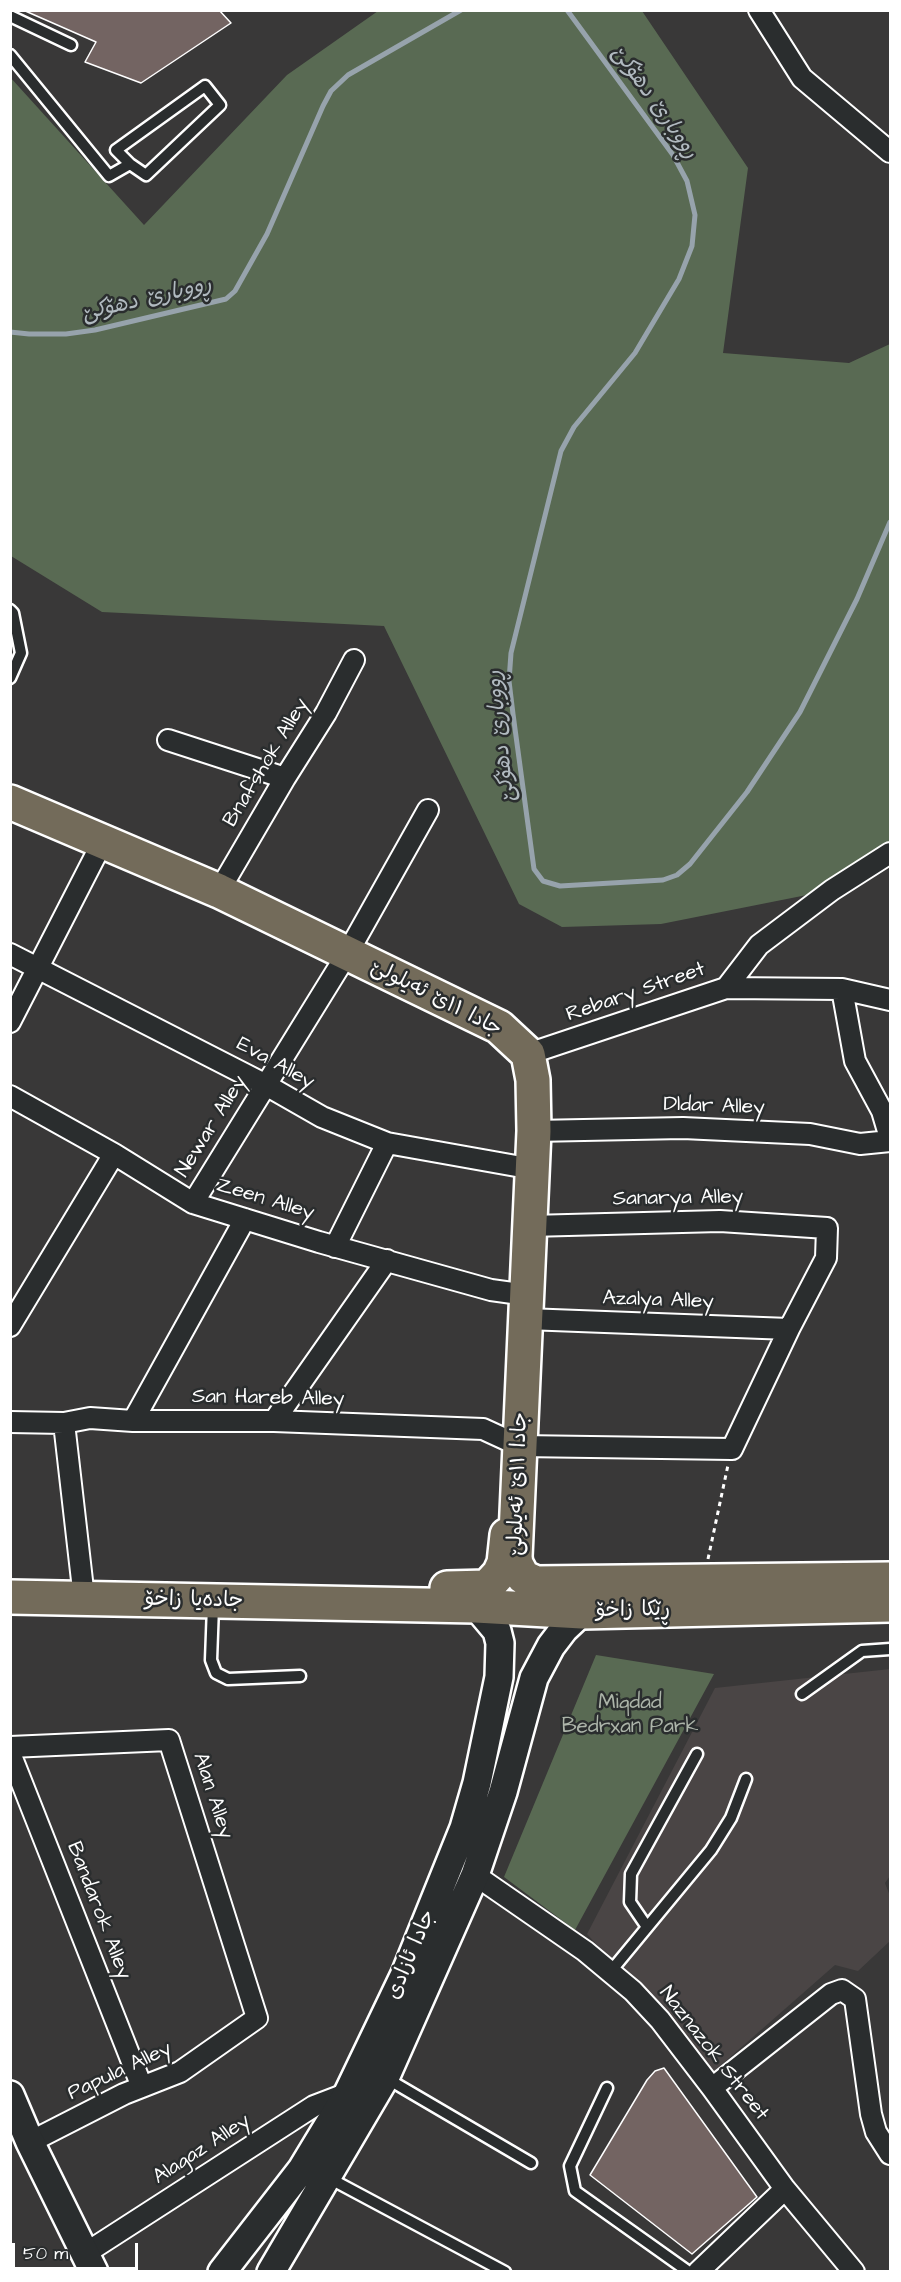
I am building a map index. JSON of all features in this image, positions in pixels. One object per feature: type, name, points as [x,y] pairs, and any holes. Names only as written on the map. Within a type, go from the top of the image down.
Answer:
[{"type":"highway","name":"جادا ١١ێ ئه‌یلولێ","points":[[10,802],[219,891],[500,1027],[528,1054],[533,1080],[534,1131],[516,1564],[523,1577],[536,1583]]},
{"type":"highway","points":[[376,1605],[391,1594],[415,1589],[487,1587],[499,1574],[504,1563],[506,1539],[518,1501]]},
{"type":"highway","name":"ڕێکا زاخۆ","points":[[536,1583],[891,1579]]},
{"type":"highway","name":"جادەیا زاخۆ","points":[[10,1597],[376,1605]]},
{"type":"highway","name":"ڕێکا زاخۆ","points":[[376,1605],[476,1606],[582,1612],[891,1605]]},
{"type":"main road","name":"جادا ئازادی","points":[[222,2271],[302,2169],[348,2093],[405,1974],[464,1828],[477,1783],[499,1677],[500,1642],[496,1631],[476,1606]]},
{"type":"main road","name":"جادا ئازادی","points":[[271,2271],[386,2078],[475,1875],[502,1792],[534,1678],[551,1646],[564,1629],[582,1612]]},
{"type":"main road","points":[[499,1677],[513,1669],[529,1672],[534,1678]]},
{"type":"main road","points":[[10,2095],[30,2142],[92,2267]]},
{"type":"main road","points":[[256,2271],[290,2239]]},
{"type":"street","points":[[759,10],[802,78],[891,152]]},
{"type":"street","name":"Bnafshok Alley","points":[[219,891],[326,713],[354,660]]},
{"type":"street","points":[[168,740],[285,778]]},
{"type":"street","name":"Newar Alley","points":[[193,1203],[347,954],[428,810]]},
{"type":"street","points":[[10,1022],[103,841]]},
{"type":"street","name":"Rebary Street","points":[[528,1054],[726,988],[759,945],[832,890],[891,853]]},
{"type":"street","name":"Eva Alley","points":[[10,954],[266,1085],[322,1117],[387,1143],[533,1169]]},
{"type":"street","points":[[726,988],[842,989],[891,1000]]},
{"type":"street","points":[[842,989],[855,1061],[882,1111],[891,1139]]},
{"type":"street","name":"Zeen Alley","points":[[10,1096],[114,1154],[193,1203],[335,1247],[491,1290],[526,1307]]},
{"type":"street","name":"Dldar Alley","points":[[534,1131],[682,1128],[810,1134],[861,1144],[891,1139]]},
{"type":"street","points":[[335,1247],[387,1143]]},
{"type":"street","points":[[10,1326],[114,1154]]},
{"type":"street","points":[[133,1421],[245,1219]]},
{"type":"street","name":"Sanarya Alley","points":[[530,1226],[720,1221],[827,1228],[826,1258],[789,1329]]},
{"type":"street","points":[[274,1421],[387,1260]]},
{"type":"street","name":"Azalya Alley","points":[[526,1307],[789,1329]]},
{"type":"street","points":[[520,1446],[732,1449],[789,1329]]},
{"type":"street","name":"San Hareb Alley","points":[[10,1422],[64,1423],[90,1418],[133,1421],[274,1421],[483,1429],[520,1446]]},
{"type":"street","points":[[64,1423],[84,1598]]},
{"type":"street","name":"Alan Alley","points":[[10,1747],[168,1740],[257,2018]]},
{"type":"street","name":"Bandarok Alley","points":[[10,1753],[142,2087]]},
{"type":"street","name":"Naznazok Street","points":[[475,1875],[610,1971],[633,1991],[660,2020],[785,2189],[854,2271]]},
{"type":"street","points":[[712,2088],[831,1994],[842,1990],[855,1999],[871,2114],[876,2132],[891,2154]]},
{"type":"street","name":"Papula Alley","points":[[30,2142],[142,2087],[180,2072],[257,2018]]},
{"type":"street","name":"Alagaz Alley","points":[[92,2267],[314,2106],[348,2093]]},
{"type":"street","points":[[698,2271],[785,2189]]},
{"type":"lane","points":[[10,16],[71,45]]},
{"type":"lane","points":[[10,55],[109,176],[130,164]]},
{"type":"lane","points":[[205,86],[220,105],[146,175],[130,164],[117,150],[205,86]]},
{"type":"lane","points":[[10,610],[13,613],[21,653],[10,678]]},
{"type":"lane","points":[[213,1602],[211,1660],[216,1673],[228,1679],[300,1676]]},
{"type":"lane","points":[[802,1694],[862,1651],[891,1650]]},
{"type":"lane","points":[[647,1927],[630,1902],[631,1874],[697,1754]]},
{"type":"lane","points":[[610,1971],[711,1850],[731,1818],[746,1779]]},
{"type":"lane","points":[[386,2078],[531,2163]]},
{"type":"lane","points":[[607,2088],[570,2166],[575,2191],[689,2271]]},
{"type":"lane","points":[[327,2177],[505,2271]]},
{"type":"path","points":[[703,1581],[732,1449]]},
{"type":"shaded area","points":[[890,1669],[890,1876],[885,1883],[890,1896],[890,1941],[858,1971],[835,1965],[712,2073],[587,1934],[715,1688]]},
{"type":"green space","points":[[378,11],[642,11],[748,168],[723,353],[849,363],[890,344],[890,853],[832,890],[661,924],[562,927],[519,904],[384,626],[102,612],[11,556],[10,77],[144,225],[287,75]]},
{"type":"green space","name":"Miqdad Bedrxan Park","points":[[596,1655],[714,1674],[575,1930],[504,1877]]},
{"type":"building","points":[[23,10],[219,10],[231,23],[141,83],[85,62],[96,42]]},
{"type":"building","points":[[664,2068],[757,2197],[692,2254],[590,2175],[647,2080],[655,2071]]},
{"type":"waterway","name":"ڕووبارێ دهۆكێ","points":[[10,332],[66,334],[95,330],[226,299],[235,291],[267,234],[331,91],[348,75],[461,10]]},
{"type":"waterway","name":"ڕووبارێ دهۆكێ","points":[[567,10],[673,155],[687,181],[695,215],[692,246],[679,279],[635,353],[574,427],[561,451],[511,653],[509,681],[534,869],[543,881],[560,886],[663,880],[677,875],[690,864],[747,792],[800,712],[857,599],[890,522]]}]
